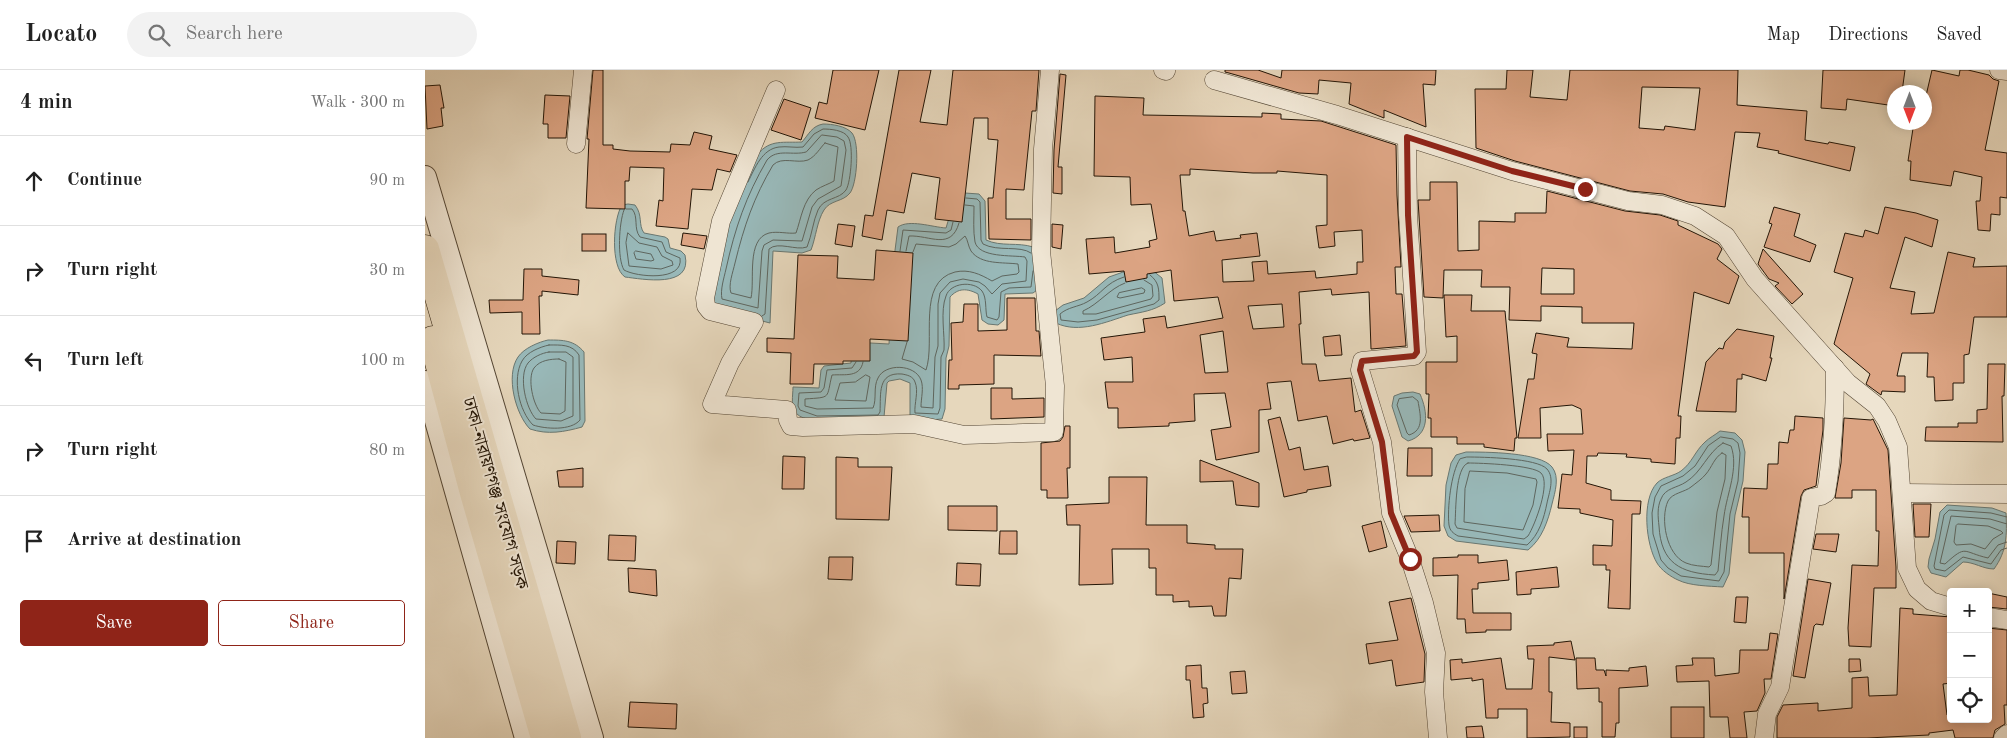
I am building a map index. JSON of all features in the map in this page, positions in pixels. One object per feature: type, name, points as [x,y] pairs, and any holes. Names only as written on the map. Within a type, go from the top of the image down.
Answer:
[{"type":"main road","name":"ঢাকা-নারায়ণগঞ্জ সংযোগ সড়ক","points":[[425,249],[441,335],[460,401],[567,738]]},
{"type":"main road","name":"ঢাকা-নারায়ণগঞ্জ সংযোগ সড়ক","points":[[425,312],[441,335]]},
{"type":"main road","name":"ঢাকা-নারায়ণগঞ্জ সংযোগ সড়ক","points":[[460,401],[545,738]]},
{"type":"street","points":[[576,144],[583,70]]},
{"type":"street","points":[[776,90],[721,221],[706,291],[706,306],[710,311],[754,322],[730,364],[713,404],[787,410],[791,426],[803,427],[914,424],[964,435],[1054,432],[1055,386],[1041,252],[1043,149],[1051,70]]},
{"type":"street","points":[[1999,70],[2007,71]]},
{"type":"street","points":[[1214,80],[1337,115],[1512,171],[1628,201],[1662,205],[1695,216],[1726,236],[1755,279],[1848,382],[1877,406],[1887,421],[1898,447],[1907,568],[1917,589],[1931,601],[1947,606]]},
{"type":"street","points":[[1407,137],[1408,215],[1417,352],[1414,356],[1362,361],[1360,370],[1382,442],[1391,513],[1410,559],[1437,653],[1434,692],[1438,738]]},
{"type":"street","points":[[425,177],[460,401],[526,738]]},
{"type":"street","points":[[1764,738],[1767,714],[1782,679],[1811,498],[1826,493],[1830,474],[1835,368]]},
{"type":"street","points":[[425,382],[460,401],[592,738]]},
{"type":"street","points":[[1902,493],[2007,494]]},
{"type":"street","points":[[1992,618],[2007,620]]},
{"type":"street","points":[[2003,738],[2007,734]]},
{"type":"water","points":[[823,124],[843,127],[852,133],[854,138],[857,163],[850,193],[830,204],[824,210],[811,250],[802,253],[773,251],[770,323],[712,308],[725,222],[758,154],[772,144],[802,142],[813,128]]},
{"type":"water","points":[[965,193],[979,194],[985,201],[986,240],[1033,247],[1037,290],[1033,293],[1005,294],[1004,320],[998,325],[988,324],[982,320],[978,294],[963,290],[956,292],[950,297],[945,409],[942,419],[929,420],[910,416],[910,383],[900,379],[887,383],[884,417],[825,421],[803,418],[797,414],[793,405],[793,387],[819,388],[821,370],[824,366],[851,363],[852,342],[889,344],[893,266],[898,227],[914,224],[946,228],[949,218]]},
{"type":"water","points":[[622,205],[635,205],[644,233],[665,237],[668,239],[670,248],[681,251],[685,255],[685,266],[681,273],[674,277],[654,280],[625,277],[620,272],[615,254],[615,231]]},
{"type":"water","points":[[1152,270],[1162,278],[1165,303],[1161,306],[1092,326],[1074,327],[1056,323],[1055,311],[1063,305],[1084,298],[1109,277],[1126,271]]},
{"type":"water","points":[[548,340],[572,343],[584,352],[585,421],[582,427],[556,432],[543,432],[530,429],[520,415],[512,384],[514,365],[518,357],[528,348]]},
{"type":"water","points":[[1413,392],[1420,394],[1426,415],[1424,428],[1420,434],[1408,441],[1402,437],[1392,406],[1394,396]]},
{"type":"water","points":[[1720,431],[1735,433],[1742,440],[1745,452],[1743,481],[1735,515],[1729,574],[1723,587],[1683,582],[1664,571],[1653,555],[1647,523],[1649,500],[1657,483],[1681,471],[1708,439]]},
{"type":"water","points":[[1466,452],[1525,456],[1546,462],[1552,467],[1556,480],[1550,510],[1541,535],[1528,550],[1456,541],[1448,536],[1444,526],[1446,485],[1451,463],[1456,455]]},
{"type":"water","points":[[1947,505],[1992,508],[2006,513],[2004,549],[1994,569],[1963,562],[1946,577],[1931,573],[1928,567],[1929,559],[1940,512]]},
{"type":"building","points":[[593,70],[603,70],[603,145],[613,145],[613,149],[630,151],[670,152],[671,144],[690,145],[694,132],[712,136],[709,149],[737,155],[730,172],[717,169],[712,190],[692,189],[688,229],[656,226],[659,200],[663,201],[664,168],[630,167],[629,181],[625,181],[625,209],[586,208],[589,139],[587,139]]},
{"type":"building","points":[[833,70],[879,70],[865,130],[815,118],[819,102],[827,104]]},
{"type":"building","points":[[899,70],[931,70],[920,122],[947,125],[953,70],[1039,70],[1036,111],[1032,111],[1024,190],[1006,189],[1006,219],[1031,219],[1031,240],[989,239],[988,198],[993,198],[998,140],[988,139],[988,118],[974,118],[962,222],[935,219],[940,178],[912,173],[904,213],[887,210],[882,240],[862,236],[865,215],[873,216]]},
{"type":"building","points":[[1225,70],[1258,70],[1281,78],[1282,70],[1436,70],[1435,85],[1423,84],[1426,127],[1384,110],[1384,118],[1349,104],[1351,83],[1319,80],[1318,94],[1299,93],[1225,72]]},
{"type":"building","points":[[1507,70],[1533,70],[1530,97],[1567,100],[1570,70],[1738,70],[1737,105],[1807,111],[1805,140],[1855,147],[1850,171],[1778,153],[1779,151],[1757,147],[1760,133],[1735,132],[1725,207],[1688,202],[1663,194],[1630,191],[1515,161],[1476,148],[1475,89],[1506,89]],"holes":[[[1642,87],[1700,88],[1695,130],[1665,126],[1664,130],[1639,128]]]},
{"type":"building","points":[[1823,70],[1905,70],[1903,85],[1887,85],[1887,105],[1847,99],[1846,110],[1821,108]]},
{"type":"building","points":[[1932,70],[1959,76],[1960,70],[1968,70],[1989,75],[1999,81],[1985,150],[2007,153],[2007,198],[2000,197],[2000,215],[1991,214],[1990,231],[1978,230],[1976,201],[1980,201],[1982,177],[1954,171],[1951,186],[1910,180],[1911,161],[1908,161],[1913,130],[1932,130],[1932,85],[1928,85]]},
{"type":"building","points":[[1060,74],[1066,75],[1058,167],[1062,167],[1062,194],[1053,193],[1054,150]]},
{"type":"building","points":[[440,85],[444,108],[441,108],[443,126],[427,129],[425,86]]},
{"type":"building","points":[[545,95],[570,96],[566,138],[548,138],[548,124],[543,124]]},
{"type":"building","points":[[1095,96],[1144,98],[1143,115],[1262,117],[1262,113],[1281,114],[1281,119],[1321,121],[1396,145],[1401,267],[1395,267],[1396,294],[1402,294],[1406,346],[1371,349],[1369,292],[1332,295],[1331,289],[1299,292],[1302,364],[1316,364],[1319,381],[1351,378],[1355,412],[1361,410],[1370,438],[1354,441],[1353,439],[1333,444],[1327,416],[1298,421],[1291,381],[1267,383],[1271,409],[1259,410],[1259,452],[1216,460],[1211,430],[1231,427],[1225,393],[1194,394],[1195,421],[1169,423],[1169,426],[1118,428],[1118,408],[1108,408],[1105,382],[1133,382],[1132,357],[1104,360],[1101,338],[1145,332],[1143,319],[1165,316],[1167,328],[1223,318],[1218,297],[1174,301],[1171,270],[1147,274],[1147,278],[1126,282],[1124,271],[1089,274],[1086,239],[1114,237],[1115,253],[1150,247],[1149,241],[1157,239],[1151,204],[1131,205],[1130,177],[1094,176]],"holes":[[[1190,169],[1253,173],[1277,173],[1277,171],[1327,175],[1327,225],[1316,226],[1319,248],[1335,246],[1334,232],[1362,230],[1363,262],[1357,262],[1357,274],[1316,278],[1315,271],[1268,274],[1267,261],[1252,262],[1254,281],[1223,282],[1222,260],[1260,256],[1257,233],[1240,235],[1241,238],[1216,241],[1214,231],[1189,236],[1185,211],[1183,211],[1180,175],[1190,175]],[[1282,304],[1284,327],[1253,329],[1248,306]],[[1223,331],[1228,372],[1205,373],[1200,335]]]},
{"type":"building","points":[[784,99],[811,108],[801,140],[771,130]]},
{"type":"building","points":[[1430,182],[1457,182],[1458,251],[1479,250],[1479,221],[1515,222],[1515,213],[1546,213],[1547,191],[1625,211],[1660,215],[1678,221],[1678,225],[1718,244],[1722,249],[1717,259],[1739,276],[1729,304],[1694,292],[1678,416],[1681,416],[1680,438],[1676,438],[1675,464],[1651,462],[1651,459],[1626,457],[1627,454],[1598,453],[1597,456],[1587,456],[1586,483],[1611,490],[1611,500],[1641,501],[1640,514],[1632,514],[1630,609],[1608,608],[1610,570],[1606,570],[1606,565],[1593,565],[1593,545],[1612,546],[1613,520],[1580,513],[1580,509],[1558,508],[1562,474],[1572,475],[1574,450],[1548,451],[1547,434],[1583,434],[1581,409],[1572,405],[1540,408],[1541,438],[1518,438],[1528,379],[1534,379],[1537,354],[1532,353],[1536,333],[1569,338],[1567,347],[1632,349],[1634,323],[1582,323],[1582,307],[1541,306],[1541,321],[1509,320],[1510,287],[1481,287],[1482,270],[1444,270],[1443,298],[1424,297],[1418,200],[1430,200]],"holes":[[[1542,268],[1574,269],[1574,294],[1541,294]]]},
{"type":"building","points":[[1774,207],[1800,214],[1794,236],[1816,245],[1810,262],[1764,247],[1772,224],[1769,223]]},
{"type":"building","points":[[1885,207],[1916,213],[1938,220],[1932,247],[1905,237],[1890,288],[1915,292],[1911,314],[1934,313],[1948,252],[1975,258],[1973,267],[2007,266],[2007,317],[1974,317],[1969,354],[1964,355],[1964,383],[1953,383],[1953,400],[1935,401],[1934,377],[1927,377],[1928,353],[1902,353],[1897,376],[1905,376],[1905,392],[1882,391],[1881,395],[1866,384],[1870,374],[1834,344],[1853,278],[1834,272],[1845,233],[1863,237],[1865,230],[1878,234]]},
{"type":"building","points":[[838,224],[855,226],[852,247],[835,244]]},
{"type":"building","points":[[1052,224],[1063,225],[1061,249],[1052,247]]},
{"type":"building","points":[[683,233],[707,236],[704,249],[681,245]]},
{"type":"building","points":[[582,234],[606,234],[606,251],[582,251]]},
{"type":"building","points":[[1763,249],[1803,294],[1792,304],[1775,286],[1779,283],[1769,279],[1758,264]]},
{"type":"building","points":[[876,250],[913,253],[908,341],[870,339],[870,361],[843,361],[843,364],[814,364],[813,384],[790,384],[791,353],[767,352],[767,338],[794,339],[798,255],[838,256],[837,278],[874,280]]},
{"type":"building","points":[[524,269],[542,269],[542,276],[579,280],[578,295],[542,291],[542,296],[539,296],[540,334],[522,334],[522,312],[490,313],[489,300],[523,300]]},
{"type":"building","points":[[1444,295],[1472,295],[1471,311],[1505,311],[1517,438],[1515,438],[1514,451],[1484,447],[1484,444],[1457,444],[1457,437],[1431,437],[1431,418],[1428,418],[1429,394],[1426,394],[1426,362],[1457,362],[1457,336],[1446,337]]},
{"type":"building","points":[[1007,298],[1035,298],[1036,331],[1039,331],[1041,356],[994,355],[994,384],[959,385],[959,389],[948,389],[949,360],[952,360],[951,323],[963,322],[964,304],[978,304],[978,331],[1007,330]]},
{"type":"building","points":[[1737,329],[1774,336],[1770,358],[1772,358],[1766,381],[1742,374],[1742,379],[1737,379],[1736,412],[1696,411],[1706,362],[1719,348],[1723,349],[1725,342]]},
{"type":"building","points":[[1340,335],[1342,355],[1325,356],[1323,337]]},
{"type":"building","points":[[1988,364],[2005,364],[2004,396],[2002,396],[2003,442],[1925,441],[1926,427],[1958,427],[1958,423],[1977,423],[1977,410],[1987,409]]},
{"type":"building","points":[[991,388],[1012,388],[1012,399],[1044,398],[1044,417],[991,419]]},
{"type":"building","points":[[1795,416],[1823,418],[1823,430],[1816,486],[1804,490],[1801,496],[1784,599],[1784,553],[1749,553],[1749,517],[1742,517],[1744,488],[1767,489],[1768,464],[1778,464],[1779,442],[1788,443],[1790,430],[1794,430]]},
{"type":"building","points":[[1280,417],[1289,450],[1300,447],[1304,470],[1328,466],[1331,486],[1307,490],[1307,492],[1284,497],[1268,420]]},
{"type":"building","points":[[1844,418],[1873,419],[1888,450],[1896,588],[1874,588],[1871,647],[1849,646],[1848,628],[1852,565],[1878,566],[1879,531],[1876,531],[1876,490],[1852,490],[1852,498],[1835,498],[1841,463]]},
{"type":"building","points":[[1065,426],[1070,426],[1070,468],[1067,468],[1068,498],[1047,498],[1047,490],[1041,490],[1041,443],[1060,441],[1063,437]]},
{"type":"building","points":[[1408,448],[1432,448],[1432,476],[1407,476]]},
{"type":"building","points":[[783,456],[805,457],[804,489],[782,489]]},
{"type":"building","points":[[836,457],[858,458],[858,467],[892,467],[889,520],[836,519]]},
{"type":"building","points":[[1200,460],[1259,483],[1259,507],[1236,505],[1233,481],[1200,482]]},
{"type":"building","points":[[583,468],[583,487],[559,487],[557,471]]},
{"type":"building","points":[[1109,477],[1147,477],[1146,525],[1187,525],[1187,543],[1215,545],[1215,549],[1243,549],[1241,579],[1229,578],[1226,616],[1214,616],[1212,606],[1189,607],[1189,601],[1173,602],[1173,595],[1156,595],[1156,568],[1149,568],[1149,549],[1112,549],[1113,584],[1079,585],[1080,525],[1067,525],[1066,505],[1109,503]]},
{"type":"building","points":[[1913,504],[1931,504],[1929,537],[1915,537]]},
{"type":"building","points":[[948,506],[997,506],[997,531],[948,530]]},
{"type":"building","points":[[1439,515],[1440,531],[1411,532],[1404,516]]},
{"type":"building","points":[[1381,521],[1387,547],[1369,552],[1362,526]]},
{"type":"building","points":[[1000,531],[1017,531],[1017,554],[999,554]]},
{"type":"building","points":[[1816,534],[1839,534],[1836,552],[1813,549]]},
{"type":"building","points":[[609,535],[636,536],[635,561],[608,560]]},
{"type":"building","points":[[557,541],[576,542],[575,564],[556,563]]},
{"type":"building","points":[[1458,555],[1478,555],[1478,563],[1507,560],[1509,580],[1478,583],[1478,589],[1472,589],[1473,613],[1511,613],[1511,630],[1486,630],[1486,632],[1466,633],[1465,619],[1457,619],[1458,575],[1433,576],[1433,558],[1458,557]]},
{"type":"building","points":[[829,557],[853,557],[852,580],[828,579]]},
{"type":"building","points":[[957,563],[981,564],[980,586],[956,585]]},
{"type":"building","points":[[1557,567],[1559,587],[1531,589],[1531,594],[1517,595],[1516,572]]},
{"type":"building","points":[[628,568],[656,570],[657,596],[629,592]]},
{"type":"building","points":[[1808,579],[1831,583],[1823,625],[1816,624],[1814,626],[1805,678],[1793,676]]},
{"type":"building","points":[[1992,594],[2007,597],[2007,609],[1992,607]]},
{"type":"building","points":[[1736,597],[1748,597],[1746,623],[1734,622]]},
{"type":"building","points":[[1411,598],[1425,654],[1424,682],[1396,686],[1392,660],[1369,664],[1366,644],[1398,640],[1389,602]]},
{"type":"building","points":[[1900,608],[1913,609],[1913,614],[1947,617],[1947,684],[1943,684],[1947,723],[1992,723],[1992,628],[2007,630],[2007,705],[2004,705],[2005,724],[1995,730],[1993,738],[1955,738],[1953,730],[1929,733],[1929,735],[1867,738],[1777,738],[1777,717],[1783,705],[1818,703],[1818,711],[1852,708],[1852,678],[1868,677],[1869,696],[1897,695]]},
{"type":"building","points":[[1770,633],[1778,634],[1771,679],[1764,679],[1765,693],[1757,711],[1744,712],[1747,738],[1730,738],[1728,717],[1710,717],[1709,681],[1677,682],[1676,666],[1693,665],[1692,658],[1714,658],[1715,676],[1739,673],[1740,650],[1768,650]]},
{"type":"building","points":[[1571,641],[1575,660],[1549,657],[1549,692],[1552,692],[1551,722],[1570,723],[1570,737],[1527,738],[1527,709],[1498,709],[1498,718],[1486,718],[1483,679],[1472,681],[1472,678],[1451,680],[1450,660],[1462,659],[1462,663],[1501,658],[1506,689],[1532,689],[1534,659],[1528,659],[1527,646],[1554,645],[1554,643]]},
{"type":"building","points":[[1576,658],[1595,658],[1596,670],[1604,670],[1606,676],[1606,670],[1629,671],[1629,668],[1646,666],[1648,686],[1619,688],[1619,723],[1616,723],[1615,737],[1602,737],[1602,702],[1599,702],[1599,688],[1577,689]]},
{"type":"building","points":[[1849,659],[1860,659],[1861,671],[1849,672]]},
{"type":"building","points":[[1201,665],[1202,688],[1207,688],[1208,703],[1203,704],[1204,717],[1193,718],[1190,680],[1186,680],[1186,666]]},
{"type":"building","points":[[1245,671],[1247,693],[1232,694],[1230,672]]},
{"type":"building","points":[[630,702],[677,704],[676,729],[628,727]]},
{"type":"building","points":[[1671,707],[1704,707],[1704,738],[1671,738]]},
{"type":"building","points":[[1482,726],[1484,738],[1467,738],[1466,727]]},
{"type":"building","points":[[1574,727],[1587,727],[1587,738],[1574,738]]},
{"type":"route","points":[[1410,559],[1391,513],[1387,496],[1382,442],[1360,370],[1362,361],[1414,356],[1417,352],[1413,317],[1408,215],[1407,137],[1512,171],[1585,189]]}]
